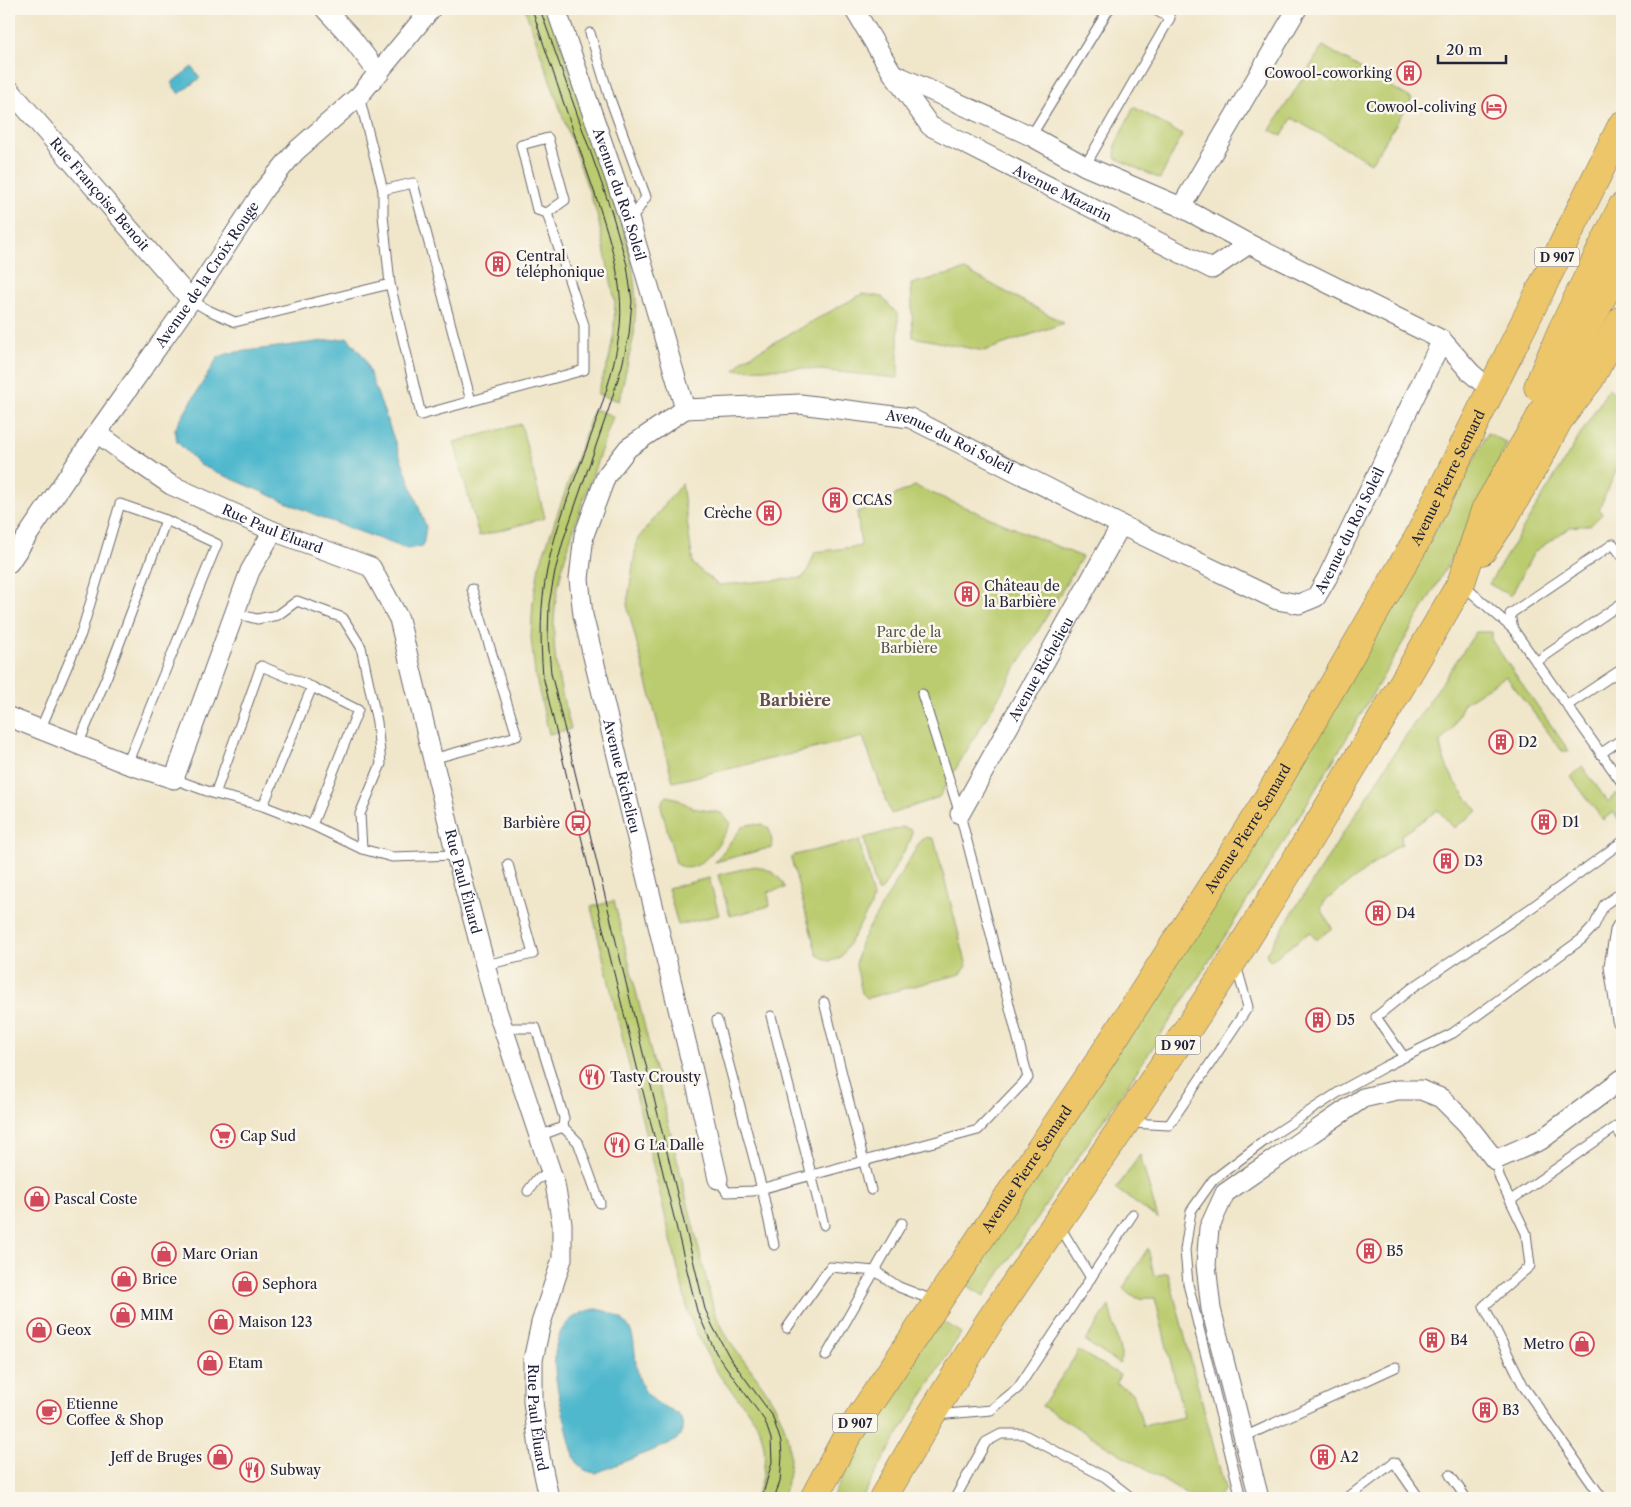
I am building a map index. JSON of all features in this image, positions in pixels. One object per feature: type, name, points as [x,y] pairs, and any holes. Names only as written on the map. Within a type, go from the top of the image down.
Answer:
[{"type":"main road","name":"Avenue Pierre Semard","points":[[814,1498],[846,1438],[1100,1060],[1265,803],[1418,538],[1622,125]]},
{"type":"main road","points":[[1485,510],[1562,330],[1622,208]]},
{"type":"main road","name":"D 907","points":[[882,1498],[989,1322],[1125,1123],[1234,958],[1373,734],[1460,583],[1485,510],[1537,423],[1622,259]]},
{"type":"main road","points":[[1460,583],[1503,520],[1558,421],[1590,379],[1622,320]]},
{"type":"street","name":"Avenue de la Croix Rouge","points":[[9,563],[266,188],[296,151],[359,96],[431,9]]},
{"type":"street","name":"Avenue du Roi Soleil","points":[[556,9],[630,222],[685,409],[800,404],[910,418],[1277,600],[1299,604],[1316,597],[1327,578],[1442,340]]},
{"type":"street","name":"Avenue Mazarin","points":[[854,9],[893,74],[930,126],[1212,269],[1249,244]]},
{"type":"street","points":[[1181,207],[1297,9]]},
{"type":"street","points":[[329,10],[379,74]]},
{"type":"street","points":[[893,74],[1031,136],[1085,166],[1181,207],[1249,244],[1442,340],[1471,373],[1491,390]]},
{"type":"street","name":"Rue Françoise Benoit","points":[[9,89],[191,300]]},
{"type":"street","name":"Avenue Richelieu","points":[[685,409],[628,448],[606,476],[584,535],[579,579],[583,614],[718,1179]]},
{"type":"street","name":"Rue Paul Éluard","points":[[97,433],[171,484],[273,531],[371,567],[399,619],[456,855],[485,965],[503,1028],[555,1184],[562,1224],[562,1259],[541,1323],[532,1360],[533,1402],[540,1456],[549,1498]]},
{"type":"street","name":"Avenue Richelieu","points":[[960,814],[1121,524]]},
{"type":"street","points":[[9,717],[127,764],[174,779],[250,570],[273,531]]},
{"type":"street","points":[[1622,927],[1620,931],[1618,971],[1622,1020]]},
{"type":"street","points":[[1259,1498],[1212,1309],[1206,1265],[1209,1228],[1225,1193],[1364,1098],[1397,1090],[1421,1090],[1441,1098],[1466,1123],[1495,1160],[1541,1140],[1622,1080]]},
{"type":"lane","points":[[1031,136],[1109,9]]},
{"type":"lane","points":[[1085,166],[1170,18],[1153,9]]},
{"type":"lane","points":[[590,33],[609,96],[646,197],[630,222]]},
{"type":"lane","points":[[359,96],[383,190],[383,215],[390,284],[421,415],[584,370],[584,326],[547,213]]},
{"type":"lane","points":[[548,138],[566,200],[547,213],[537,210],[521,145],[548,138]]},
{"type":"lane","points":[[383,190],[413,183],[472,401]]},
{"type":"lane","points":[[191,300],[235,322],[390,284]]},
{"type":"lane","points":[[40,730],[81,634],[120,504],[166,520],[217,544],[127,764]]},
{"type":"lane","points":[[78,745],[110,671],[166,520]]},
{"type":"lane","points":[[1513,629],[1510,614],[1613,544],[1622,556]]},
{"type":"lane","points":[[1460,583],[1513,629],[1622,783]]},
{"type":"lane","points":[[432,758],[517,736],[472,589]]},
{"type":"lane","points":[[234,613],[257,619],[278,615],[297,601],[343,618],[361,647],[377,722],[381,764],[360,814],[362,849]]},
{"type":"lane","points":[[1536,662],[1622,603]]},
{"type":"lane","points":[[215,794],[261,666],[312,687],[358,710],[312,825]]},
{"type":"lane","points":[[1568,705],[1622,669]]},
{"type":"lane","points":[[263,806],[312,687]]},
{"type":"lane","points":[[718,1179],[726,1192],[753,1191],[978,1130],[1028,1078],[960,814],[922,694]]},
{"type":"lane","points":[[1600,754],[1622,739]]},
{"type":"lane","points":[[174,779],[215,794],[263,806],[312,825],[362,849],[392,857],[456,855]]},
{"type":"lane","points":[[1404,1057],[1376,1017],[1412,988],[1531,908],[1622,842]]},
{"type":"lane","points":[[485,965],[534,954],[508,864]]},
{"type":"lane","points":[[1242,1498],[1188,1284],[1185,1250],[1191,1210],[1213,1180],[1267,1139],[1342,1090],[1453,1033],[1582,939],[1594,926],[1604,905],[1622,892]]},
{"type":"lane","points":[[1125,1123],[1169,1125],[1248,1008],[1234,958]]},
{"type":"lane","points":[[824,1002],[871,1190]]},
{"type":"lane","points":[[771,1016],[824,1225]]},
{"type":"lane","points":[[717,1020],[762,1189],[774,1245]]},
{"type":"lane","points":[[503,1028],[536,1028],[564,1118],[562,1127]]},
{"type":"lane","points":[[1510,1200],[1616,1126],[1622,1137]]},
{"type":"lane","points":[[539,1136],[562,1127]]},
{"type":"lane","points":[[562,1127],[578,1142],[600,1202]]},
{"type":"lane","points":[[1495,1160],[1500,1179],[1526,1233],[1530,1266],[1484,1306],[1524,1387],[1602,1498]]},
{"type":"lane","points":[[528,1191],[536,1180],[551,1172]]},
{"type":"lane","points":[[931,1415],[991,1410],[1018,1388],[1133,1214]]},
{"type":"lane","points":[[826,1356],[902,1223]]},
{"type":"lane","points":[[1057,1223],[1091,1278]]},
{"type":"lane","points":[[787,1328],[830,1267],[875,1272],[900,1287],[937,1302]]},
{"type":"lane","points":[[1244,1437],[1396,1367]]},
{"type":"lane","points":[[955,1498],[986,1442],[1001,1434],[1023,1434],[1105,1476],[1132,1498]]},
{"type":"lane","points":[[1347,1498],[1394,1462],[1419,1498]]},
{"type":"lane","points":[[1450,1475],[1466,1498]]},
{"type":"green space","points":[[525,9],[549,9],[622,224],[632,263],[636,300],[634,335],[619,401],[597,394],[609,360],[614,332],[615,301],[597,214]]},
{"type":"green space","points":[[1323,46],[1412,99],[1371,163],[1292,118],[1282,136],[1270,130]]},
{"type":"green space","points":[[1134,107],[1182,135],[1160,179],[1115,158],[1116,143]]},
{"type":"green space","points":[[965,270],[1064,323],[984,351],[913,337],[911,284]]},
{"type":"green space","points":[[862,294],[882,297],[898,315],[898,378],[800,368],[735,370],[744,359]]},
{"type":"green space","points":[[1609,388],[1617,398],[1622,458],[1599,509],[1602,514],[1591,525],[1570,527],[1534,552],[1511,596],[1489,584]]},
{"type":"green space","points":[[594,409],[613,416],[567,550],[558,585],[554,621],[558,673],[571,729],[549,734],[535,674],[531,638],[533,602],[539,567]]},
{"type":"green space","points":[[521,424],[545,518],[479,536],[454,442]]},
{"type":"green space","points":[[1488,433],[1507,443],[1477,511],[1436,586],[1342,746],[1212,957],[984,1296],[962,1282],[1440,523]]},
{"type":"green space","name":"Parc de la Barbière","points":[[682,483],[693,564],[718,585],[802,578],[807,572],[815,552],[861,546],[857,512],[915,486],[1082,557],[939,797],[891,814],[863,737],[673,782],[627,605],[637,540]]},
{"type":"green space","points":[[1476,632],[1492,632],[1492,641],[1569,751],[1562,751],[1506,676],[1464,703],[1452,729],[1440,742],[1449,770],[1459,787],[1478,811],[1454,828],[1438,810],[1401,835],[1402,844],[1394,848],[1325,901],[1321,908],[1332,928],[1316,940],[1310,932],[1270,961],[1266,954],[1401,743]]},
{"type":"green space","points":[[1582,766],[1608,802],[1616,793],[1622,800],[1622,825],[1613,812],[1603,820],[1571,777]]},
{"type":"green space","points":[[667,796],[675,798],[693,808],[721,813],[731,823],[715,848],[701,863],[693,867],[684,867],[676,863],[661,806]]},
{"type":"green space","points":[[752,824],[763,825],[769,828],[773,847],[715,862],[743,826]]},
{"type":"green space","points":[[903,827],[912,830],[911,839],[882,890],[877,892],[864,838]]},
{"type":"green space","points":[[927,837],[934,839],[967,966],[961,974],[867,998],[862,993],[856,965],[860,943],[921,840]]},
{"type":"green space","points":[[859,840],[873,898],[871,906],[843,954],[839,959],[829,961],[817,955],[791,858],[795,855]]},
{"type":"green space","points":[[755,866],[773,873],[780,879],[785,888],[768,892],[770,906],[730,916],[718,875]]},
{"type":"green space","points":[[709,878],[719,915],[678,925],[668,888]]},
{"type":"green space","points":[[614,901],[714,1311],[732,1345],[768,1393],[776,1407],[787,1435],[790,1466],[782,1498],[755,1498],[764,1468],[762,1437],[749,1413],[712,1364],[689,1315],[591,907]]},
{"type":"green space","points":[[1140,1155],[1158,1219],[1116,1189]]},
{"type":"green space","points":[[1148,1248],[1154,1276],[1168,1273],[1225,1489],[1217,1498],[1192,1498],[1042,1406],[1079,1351],[1120,1375],[1116,1383],[1133,1393],[1143,1426],[1184,1417],[1155,1298],[1134,1297],[1123,1288]]},
{"type":"green space","points":[[1109,1306],[1122,1359],[1119,1364],[1085,1341]]},
{"type":"green space","points":[[937,1317],[961,1333],[886,1455],[862,1498],[832,1498],[861,1441]]},
{"type":"water","points":[[192,67],[200,78],[179,94],[171,83]]},
{"type":"water","points":[[348,338],[364,357],[426,527],[423,546],[407,549],[325,519],[200,465],[177,442],[175,429],[218,357],[230,353]]},
{"type":"water","points":[[1622,1088],[1622,1114],[1616,1101]]},
{"type":"water","points":[[596,1309],[613,1314],[624,1321],[631,1331],[634,1341],[636,1366],[645,1391],[658,1403],[678,1414],[683,1426],[680,1435],[673,1442],[596,1473],[581,1467],[572,1451],[557,1388],[555,1354],[558,1338],[565,1325],[578,1315]]},
{"type":"tram line","points":[[532,9],[611,244],[620,290],[621,313],[619,335],[605,395],[563,511],[547,570],[541,623],[543,676],[697,1311],[716,1353],[765,1421],[771,1439],[772,1462],[762,1498]]},
{"type":"tram line","points":[[540,9],[611,210],[627,265],[632,301],[629,335],[622,366],[564,538],[555,571],[549,604],[548,639],[551,673],[705,1309],[730,1358],[772,1415],[781,1442],[780,1482],[774,1498]]},
{"type":"place","name":"Cowool-coworking","points":[[1409,73]]},
{"type":"place","name":"Cowool-coliving","points":[[1494,107]]},
{"type":"place","name":"Central téléphonique","points":[[498,264]]},
{"type":"place","name":"CCAS","points":[[835,500]]},
{"type":"place","name":"Crèche","points":[[769,513]]},
{"type":"place","name":"Château de la Barbière","points":[[967,594]]},
{"type":"place","name":"D2","points":[[1501,742]]},
{"type":"place","name":"D1","points":[[1544,822]]},
{"type":"place","name":"Barbière","points":[[578,823]]},
{"type":"place","name":"D3","points":[[1446,861]]},
{"type":"place","name":"D4","points":[[1378,913]]},
{"type":"place","name":"D5","points":[[1318,1020]]},
{"type":"place","name":"Tasty Crousty","points":[[592,1077]]},
{"type":"place","name":"Cap Sud","points":[[223,1136]]},
{"type":"place","name":"G La Dalle","points":[[617,1145]]},
{"type":"place","name":"Pascal Coste","points":[[37,1199]]},
{"type":"place","name":"B5","points":[[1369,1251]]},
{"type":"place","name":"Marc Orian","points":[[164,1254]]},
{"type":"place","name":"Brice","points":[[124,1279]]},
{"type":"place","name":"Sephora","points":[[245,1284]]},
{"type":"place","name":"MIM","points":[[123,1315]]},
{"type":"place","name":"Maison 123","points":[[221,1322]]},
{"type":"place","name":"Geox","points":[[39,1330]]},
{"type":"place","name":"B4","points":[[1432,1340]]},
{"type":"place","name":"Metro","points":[[1582,1344]]},
{"type":"place","name":"Etam","points":[[210,1363]]},
{"type":"place","name":"B3","points":[[1485,1410]]},
{"type":"place","name":"Etienne Coffee & Shop","points":[[49,1412]]},
{"type":"place","name":"Jeff de Bruges","points":[[220,1457]]},
{"type":"place","name":"A2","points":[[1323,1457]]},
{"type":"place","name":"Subway","points":[[252,1470]]},
{"type":"district","name":"Barbière","points":[[795,700]]}]
